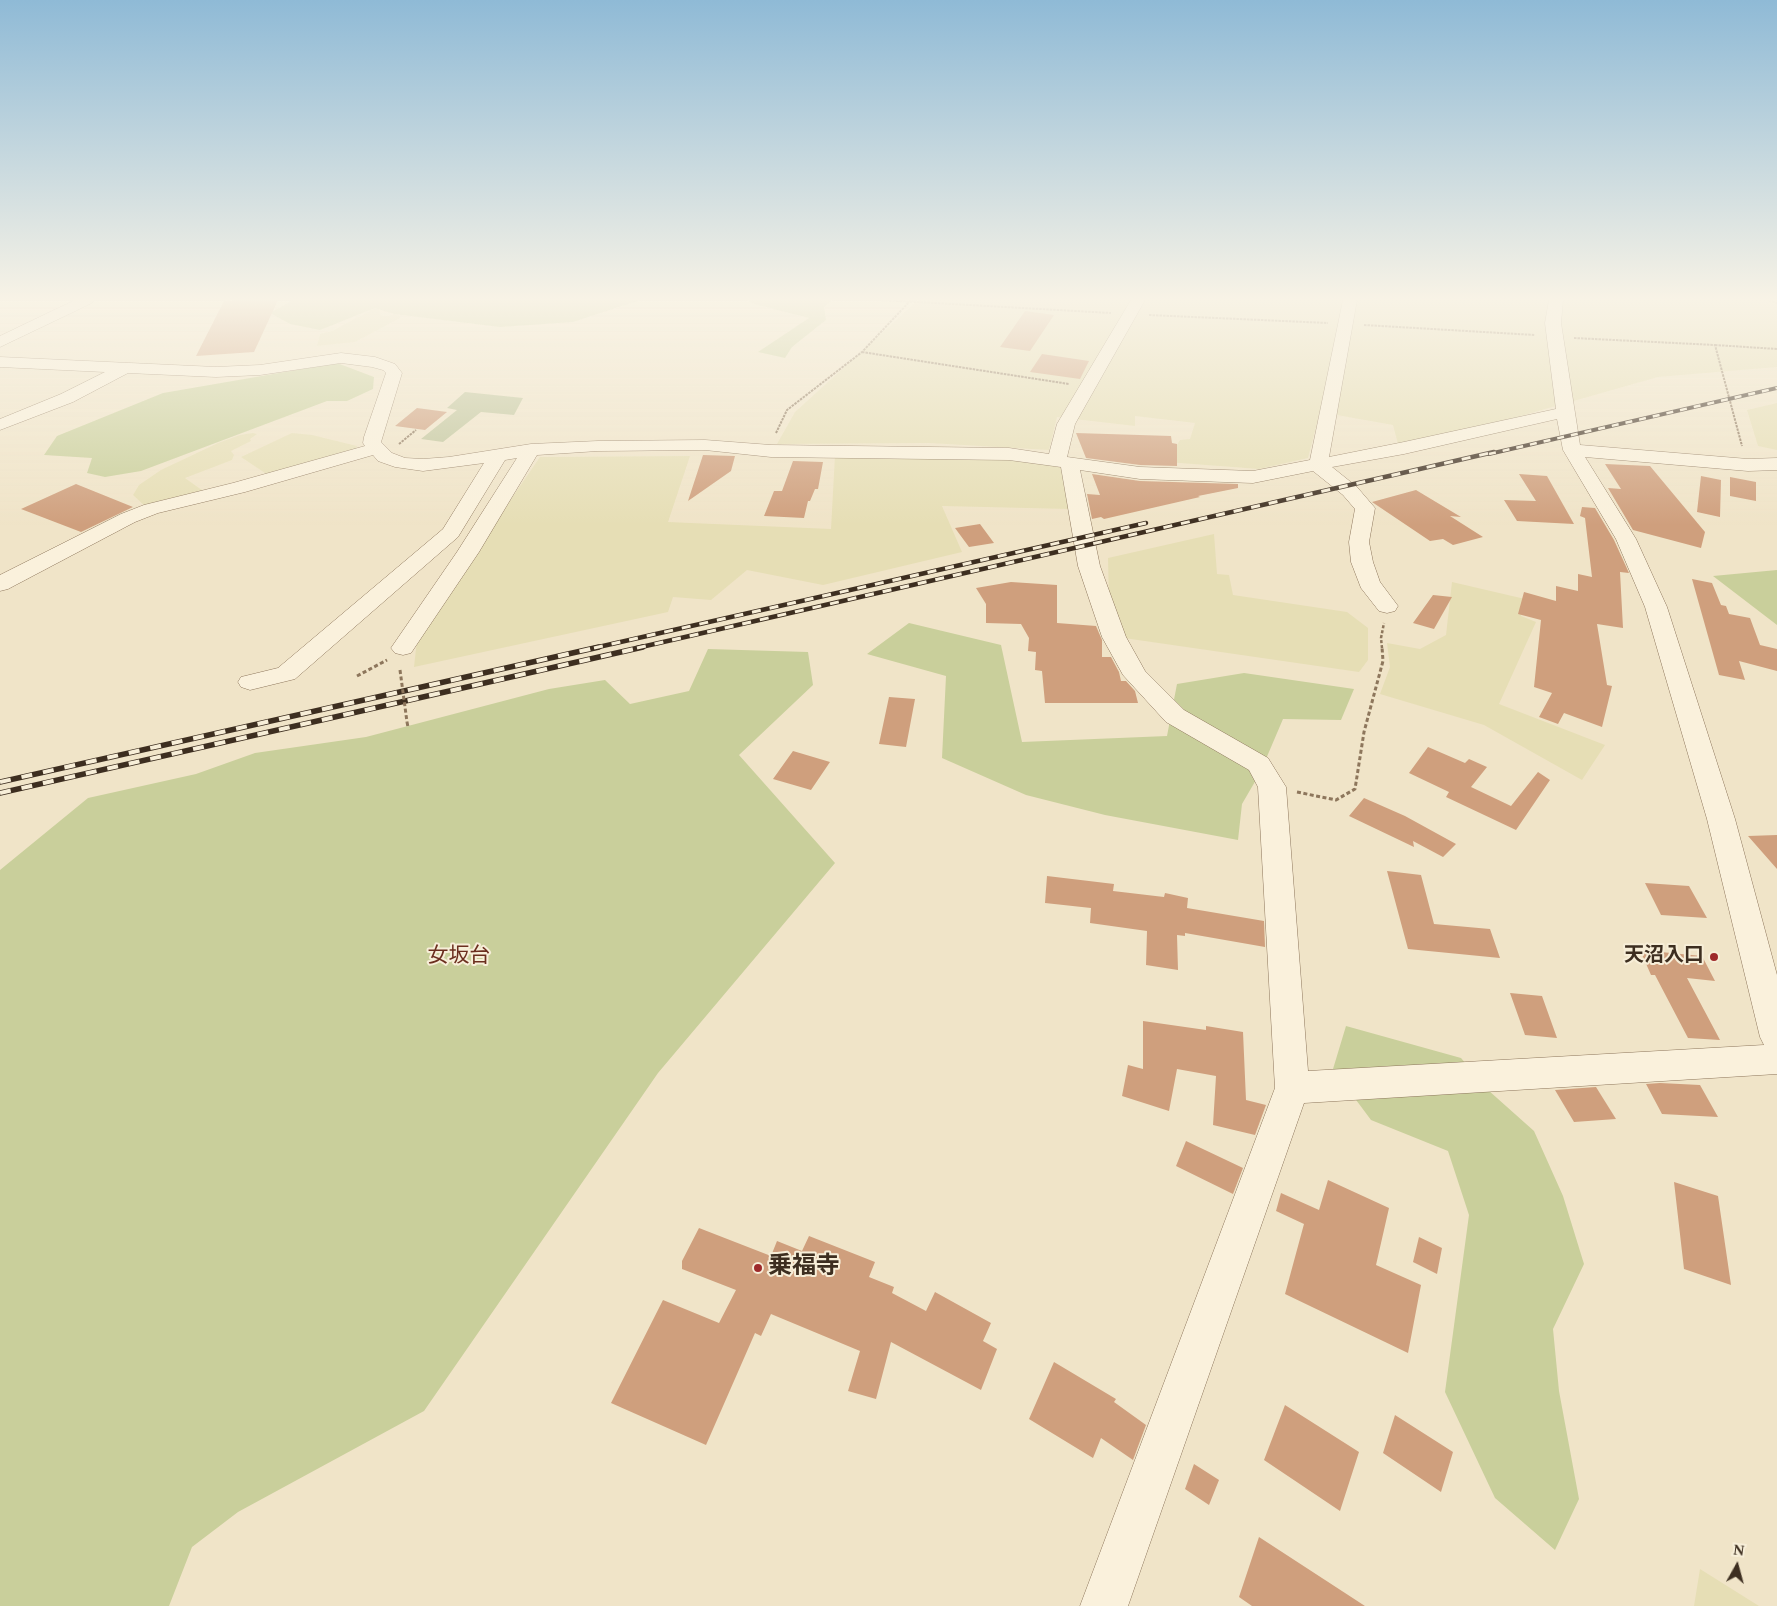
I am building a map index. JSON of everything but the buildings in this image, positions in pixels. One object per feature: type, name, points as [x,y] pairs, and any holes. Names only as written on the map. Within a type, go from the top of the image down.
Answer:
[{"type":"street","points":[[0,425],[67,398],[113,375]]},
{"type":"street","points":[[393,375],[372,436],[372,443],[391,453],[423,465],[449,463],[531,450],[598,446],[705,445],[771,451],[1009,454],[1140,473],[1253,478],[1318,466],[1565,412]]},
{"type":"street","points":[[1094,375],[1066,424],[1063,462],[1088,566],[1114,637],[1135,675],[1175,716],[1259,764],[1272,786],[1292,1088],[1104,1606]]},
{"type":"street","points":[[1318,466],[1318,454],[1335,375]]},
{"type":"street","points":[[1560,375],[1572,450],[1626,539],[1656,607],[1721,819],[1777,1037]]},
{"type":"street","points":[[0,584],[128,518],[151,509],[391,453],[420,450]]},
{"type":"street","points":[[397,653],[468,552],[531,450]]},
{"type":"street","points":[[1572,450],[1748,465],[1777,464]]},
{"type":"street","points":[[250,682],[286,674],[452,533],[498,456]]},
{"type":"street","points":[[1318,466],[1350,491],[1365,508],[1359,542],[1362,562],[1369,584],[1387,606]]},
{"type":"street","points":[[1292,1088],[1777,1059]]},
{"type":"path","points":[[771,451],[781,421],[787,410],[832,375]]},
{"type":"path","points":[[1014,375],[1087,386]]},
{"type":"path","points":[[1723,375],[1748,465]]},
{"type":"path","points":[[391,453],[416,430]]},
{"type":"path","points":[[1272,786],[1336,800],[1355,789],[1364,732],[1383,661],[1382,638],[1387,606]]},
{"type":"path","points":[[357,676],[397,653]]},
{"type":"path","points":[[400,670],[407,724]]},
{"type":"shaded area","points":[[836,375],[1682,375],[1658,377],[1489,425],[1398,444],[1393,425],[1320,412],[1308,458],[1259,469],[1167,462],[1180,440],[1190,439],[1195,423],[1135,416],[1135,426],[1057,417],[1049,450],[929,443],[777,444],[795,412]]},
{"type":"shaded area","points":[[1777,403],[1777,450],[1758,446],[1747,410]]},
{"type":"shaded area","points":[[292,433],[312,435],[357,446],[356,449],[268,475],[241,457]]},
{"type":"shaded area","points":[[257,434],[250,439],[251,441],[231,451],[234,455],[232,460],[185,478],[206,493],[147,508],[133,495],[139,485],[161,470],[218,443],[240,435]]},
{"type":"shaded area","points":[[835,455],[1014,458],[1064,468],[1069,509],[942,506],[962,552],[823,585],[747,570],[711,600],[673,597],[668,612],[414,667],[417,640],[454,582],[540,457],[690,456],[668,522],[831,529]]},
{"type":"shaded area","points":[[1214,534],[1217,574],[1229,575],[1233,595],[1347,612],[1368,628],[1368,660],[1359,672],[1124,638],[1109,602],[1108,558]]},
{"type":"shaded area","points":[[1452,582],[1525,599],[1521,616],[1536,622],[1499,704],[1605,745],[1582,780],[1484,725],[1380,694],[1390,667],[1387,643],[1420,649],[1446,635]]},
{"type":"shaded area","points":[[1700,1569],[1759,1606],[1694,1606]]},
{"type":"green space","points":[[268,375],[369,375],[374,377],[373,389],[347,401],[327,401],[141,471],[105,477],[87,473],[92,458],[44,455],[57,436],[163,393]]},
{"type":"green space","points":[[465,392],[523,398],[514,415],[481,412],[443,442],[421,439],[457,410],[447,408]]},
{"type":"green space","points":[[1777,570],[1777,625],[1713,576]]},
{"type":"green space","points":[[909,623],[1001,645],[1022,742],[1167,736],[1177,684],[1244,673],[1354,689],[1341,720],[1283,719],[1260,773],[1242,804],[1238,840],[1105,815],[1026,795],[942,758],[946,676],[867,654]]},
{"type":"green space","points":[[708,649],[808,652],[813,685],[739,755],[835,863],[658,1073],[424,1411],[238,1512],[192,1547],[169,1606],[0,1606],[0,870],[88,798],[196,774],[255,753],[366,737],[549,689],[605,680],[630,704],[689,691]]},
{"type":"green space","points":[[1346,1026],[1461,1058],[1488,1090],[1534,1131],[1563,1196],[1584,1264],[1553,1329],[1559,1391],[1579,1499],[1555,1550],[1495,1498],[1445,1392],[1469,1215],[1448,1151],[1371,1120],[1333,1069]]},
{"type":"railway","points":[[1489,454],[1777,388]]},
{"type":"railway","points":[[637,648],[1494,452]]},
{"type":"railway","points":[[594,648],[1146,523]]},
{"type":"railway","points":[[0,782],[599,647]]},
{"type":"railway","points":[[0,793],[643,647]]},
{"type":"place","name":"天沼入口","points":[[1714,957]]},
{"type":"place","name":"乗福寺","points":[[758,1268]]},
{"type":"district","name":"女坂台","points":[[459,958]]}]
